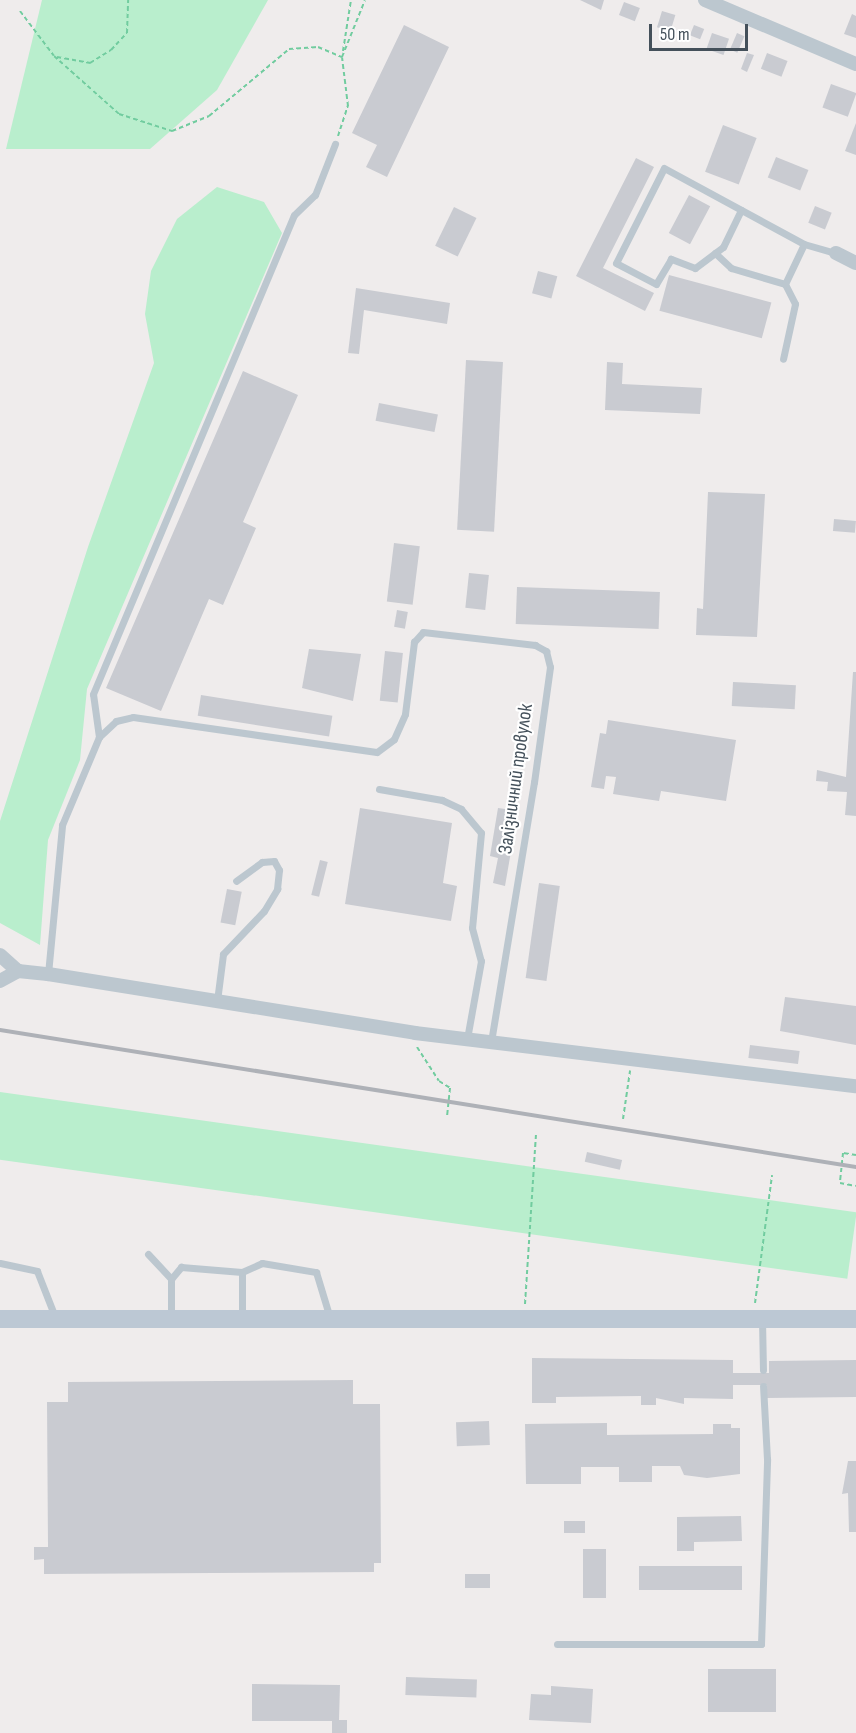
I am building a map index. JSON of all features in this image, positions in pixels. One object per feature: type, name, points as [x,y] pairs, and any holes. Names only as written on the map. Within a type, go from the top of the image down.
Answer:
[{"type":"main road","points":[[0,1318],[242,1321],[856,1319]]},
{"type":"street","points":[[705,0],[856,64]]},
{"type":"street","points":[[836,253],[856,263]]},
{"type":"street","points":[[0,955],[18,971]]},
{"type":"street","points":[[0,981],[18,971],[48,974],[415,1033],[856,1086]]},
{"type":"lane","points":[[48,974],[62,825],[99,737],[93,694],[294,215],[315,195],[335,144]]},
{"type":"lane","points":[[741,210],[715,253],[695,268],[671,259],[656,284],[616,263],[664,168],[804,244],[836,253]]},
{"type":"lane","points":[[784,284],[804,244]]},
{"type":"lane","points":[[715,253],[731,268],[784,284],[795,304],[783,359]]},
{"type":"lane","name":"Залізничний провулок","points":[[99,737],[116,721],[133,717],[377,752],[394,739],[405,714],[418,636],[535,645],[546,651],[550,667],[491,1042]]},
{"type":"lane","points":[[379,789],[442,800],[461,808],[481,833],[472,928],[481,961],[467,1039]]},
{"type":"lane","points":[[217,1001],[223,954],[264,911],[277,889],[279,870],[274,861],[262,862],[236,881]]},
{"type":"lane","points":[[148,1254],[171,1280]]},
{"type":"lane","points":[[0,1263],[37,1271],[56,1320]]},
{"type":"lane","points":[[171,1319],[171,1280],[181,1267],[242,1272],[262,1263],[316,1272],[330,1320]]},
{"type":"lane","points":[[242,1272],[242,1321]]},
{"type":"lane","points":[[758,1319],[763,1370]]},
{"type":"lane","points":[[557,1644],[760,1644],[767,1459],[763,1386]]},
{"type":"path","points":[[54,56],[90,63],[111,50],[127,33],[128,0]]},
{"type":"path","points":[[335,144],[348,106],[342,57],[351,0]]},
{"type":"path","points":[[342,57],[365,0]]},
{"type":"path","points":[[20,11],[54,56],[120,114],[172,131],[209,116],[289,49],[318,46],[342,57]]},
{"type":"path","points":[[415,1033],[417,1047],[439,1081],[450,1088],[447,1118]]},
{"type":"path","points":[[623,1119],[633,1059]]},
{"type":"path","points":[[524,1320],[536,1133]]},
{"type":"path","points":[[856,1155],[843,1154],[840,1183],[856,1186]]},
{"type":"path","points":[[758,1319],[772,1175]]},
{"type":"green space","points":[[42,0],[268,0],[217,90],[150,149],[6,149]]},
{"type":"green space","points":[[217,187],[264,202],[282,233],[87,689],[80,760],[48,840],[40,945],[0,923],[0,821],[88,547],[154,363],[145,314],[151,271],[177,219]]},
{"type":"green space","points":[[0,1092],[856,1212],[847,1279],[0,1160]]},
{"type":"building","points":[[580,0],[604,0],[601,10]]},
{"type":"building","points":[[624,2],[640,8],[635,21],[619,15]]},
{"type":"building","points":[[662,11],[675,15],[670,31],[657,27]]},
{"type":"building","points":[[852,14],[856,16],[856,38],[844,34]]},
{"type":"building","points":[[404,25],[449,47],[387,177],[366,167],[377,145],[352,133]]},
{"type":"building","points":[[694,25],[704,29],[700,39],[690,35]]},
{"type":"building","points":[[712,33],[729,39],[723,55],[706,49]]},
{"type":"building","points":[[737,33],[744,36],[737,53],[730,50]]},
{"type":"building","points":[[747,53],[754,55],[747,72],[741,69]]},
{"type":"building","points":[[767,53],[788,61],[781,77],[761,69]]},
{"type":"building","points":[[831,84],[856,93],[848,117],[822,107]]},
{"type":"building","points":[[856,123],[856,155],[845,151]]},
{"type":"building","points":[[723,125],[757,138],[739,185],[705,172]]},
{"type":"building","points":[[776,157],[808,170],[800,191],[768,177]]},
{"type":"building","points":[[636,158],[654,167],[603,268],[654,293],[645,311],[576,276]]},
{"type":"building","points":[[689,195],[710,206],[690,244],[669,233]]},
{"type":"building","points":[[815,206],[832,213],[825,229],[808,223]]},
{"type":"building","points":[[454,207],[476,218],[458,257],[435,246]]},
{"type":"building","points":[[538,271],[557,276],[551,298],[532,293]]},
{"type":"building","points":[[669,275],[771,302],[762,338],[659,311]]},
{"type":"building","points":[[356,288],[450,303],[447,324],[364,310],[359,354],[348,353]]},
{"type":"building","points":[[466,360],[503,362],[494,532],[457,530]]},
{"type":"building","points":[[607,362],[623,363],[622,384],[702,388],[700,414],[605,410]]},
{"type":"building","points":[[243,371],[298,395],[243,522],[256,528],[223,605],[209,599],[161,711],[106,688]]},
{"type":"building","points":[[379,403],[438,414],[434,432],[376,421]]},
{"type":"building","points":[[708,492],[765,494],[757,637],[696,635],[697,608],[703,609]]},
{"type":"building","points":[[834,519],[856,521],[855,533],[833,531]]},
{"type":"building","points":[[394,543],[420,546],[413,605],[387,602]]},
{"type":"building","points":[[469,573],[489,575],[485,610],[465,608]]},
{"type":"building","points":[[517,587],[660,592],[659,629],[516,624]]},
{"type":"building","points":[[397,610],[408,612],[405,629],[394,627]]},
{"type":"building","points":[[309,649],[361,654],[353,701],[302,688]]},
{"type":"building","points":[[385,651],[403,653],[398,703],[380,701]]},
{"type":"building","points":[[853,672],[856,672],[856,816],[845,815],[847,792],[827,791],[828,782],[816,781],[817,770],[846,777]]},
{"type":"building","points":[[733,682],[796,685],[795,709],[732,706]]},
{"type":"building","points":[[201,695],[332,716],[329,737],[198,716]]},
{"type":"building","points":[[608,720],[736,740],[726,801],[661,791],[659,801],[613,794],[616,777],[606,776],[604,789],[591,787],[600,733],[606,734]]},
{"type":"building","points":[[360,808],[452,823],[443,883],[457,886],[451,921],[345,904]]},
{"type":"building","points":[[498,808],[518,811],[505,886],[493,883],[498,858],[490,856]]},
{"type":"building","points":[[320,860],[328,862],[319,897],[311,895]]},
{"type":"building","points":[[539,883],[560,886],[546,981],[526,978]]},
{"type":"building","points":[[227,889],[242,892],[235,925],[221,922]]},
{"type":"building","points":[[785,997],[856,1006],[856,1045],[780,1031]]},
{"type":"building","points":[[750,1045],[800,1051],[798,1064],[748,1058]]},
{"type":"building","points":[[587,1152],[622,1160],[620,1170],[585,1162]]},
{"type":"building","points":[[532,1358],[733,1360],[733,1373],[769,1373],[769,1361],[856,1360],[856,1397],[767,1398],[767,1385],[733,1385],[733,1399],[684,1398],[684,1404],[656,1398],[656,1405],[641,1405],[641,1396],[556,1397],[556,1403],[532,1403]]},
{"type":"building","points":[[353,1380],[353,1404],[380,1404],[381,1563],[374,1563],[374,1572],[44,1574],[44,1559],[34,1560],[34,1547],[48,1547],[47,1402],[68,1402],[68,1382]]},
{"type":"building","points":[[489,1421],[490,1445],[457,1446],[456,1422]]},
{"type":"building","points":[[607,1423],[607,1435],[713,1434],[713,1424],[731,1424],[731,1428],[740,1428],[740,1474],[707,1478],[684,1475],[680,1466],[652,1466],[652,1482],[619,1482],[619,1467],[581,1467],[581,1484],[526,1484],[525,1424]]},
{"type":"building","points":[[848,1461],[856,1461],[856,1532],[849,1532],[848,1493],[842,1494]]},
{"type":"building","points":[[741,1516],[742,1541],[694,1542],[694,1551],[677,1551],[677,1517]]},
{"type":"building","points":[[564,1521],[585,1521],[585,1533],[564,1533]]},
{"type":"building","points":[[583,1549],[606,1549],[606,1598],[583,1598]]},
{"type":"building","points":[[639,1566],[742,1566],[742,1590],[639,1590]]},
{"type":"building","points":[[465,1574],[490,1574],[490,1588],[465,1588]]},
{"type":"building","points":[[708,1669],[776,1669],[776,1712],[708,1712]]},
{"type":"building","points":[[406,1677],[477,1679],[476,1697],[405,1695]]},
{"type":"building","points":[[252,1684],[340,1685],[339,1720],[347,1720],[347,1733],[332,1733],[332,1721],[252,1721]]},
{"type":"building","points":[[551,1686],[593,1689],[591,1723],[529,1720],[531,1694],[551,1695]]},
{"type":"railway","points":[[0,1030],[856,1167]]}]
